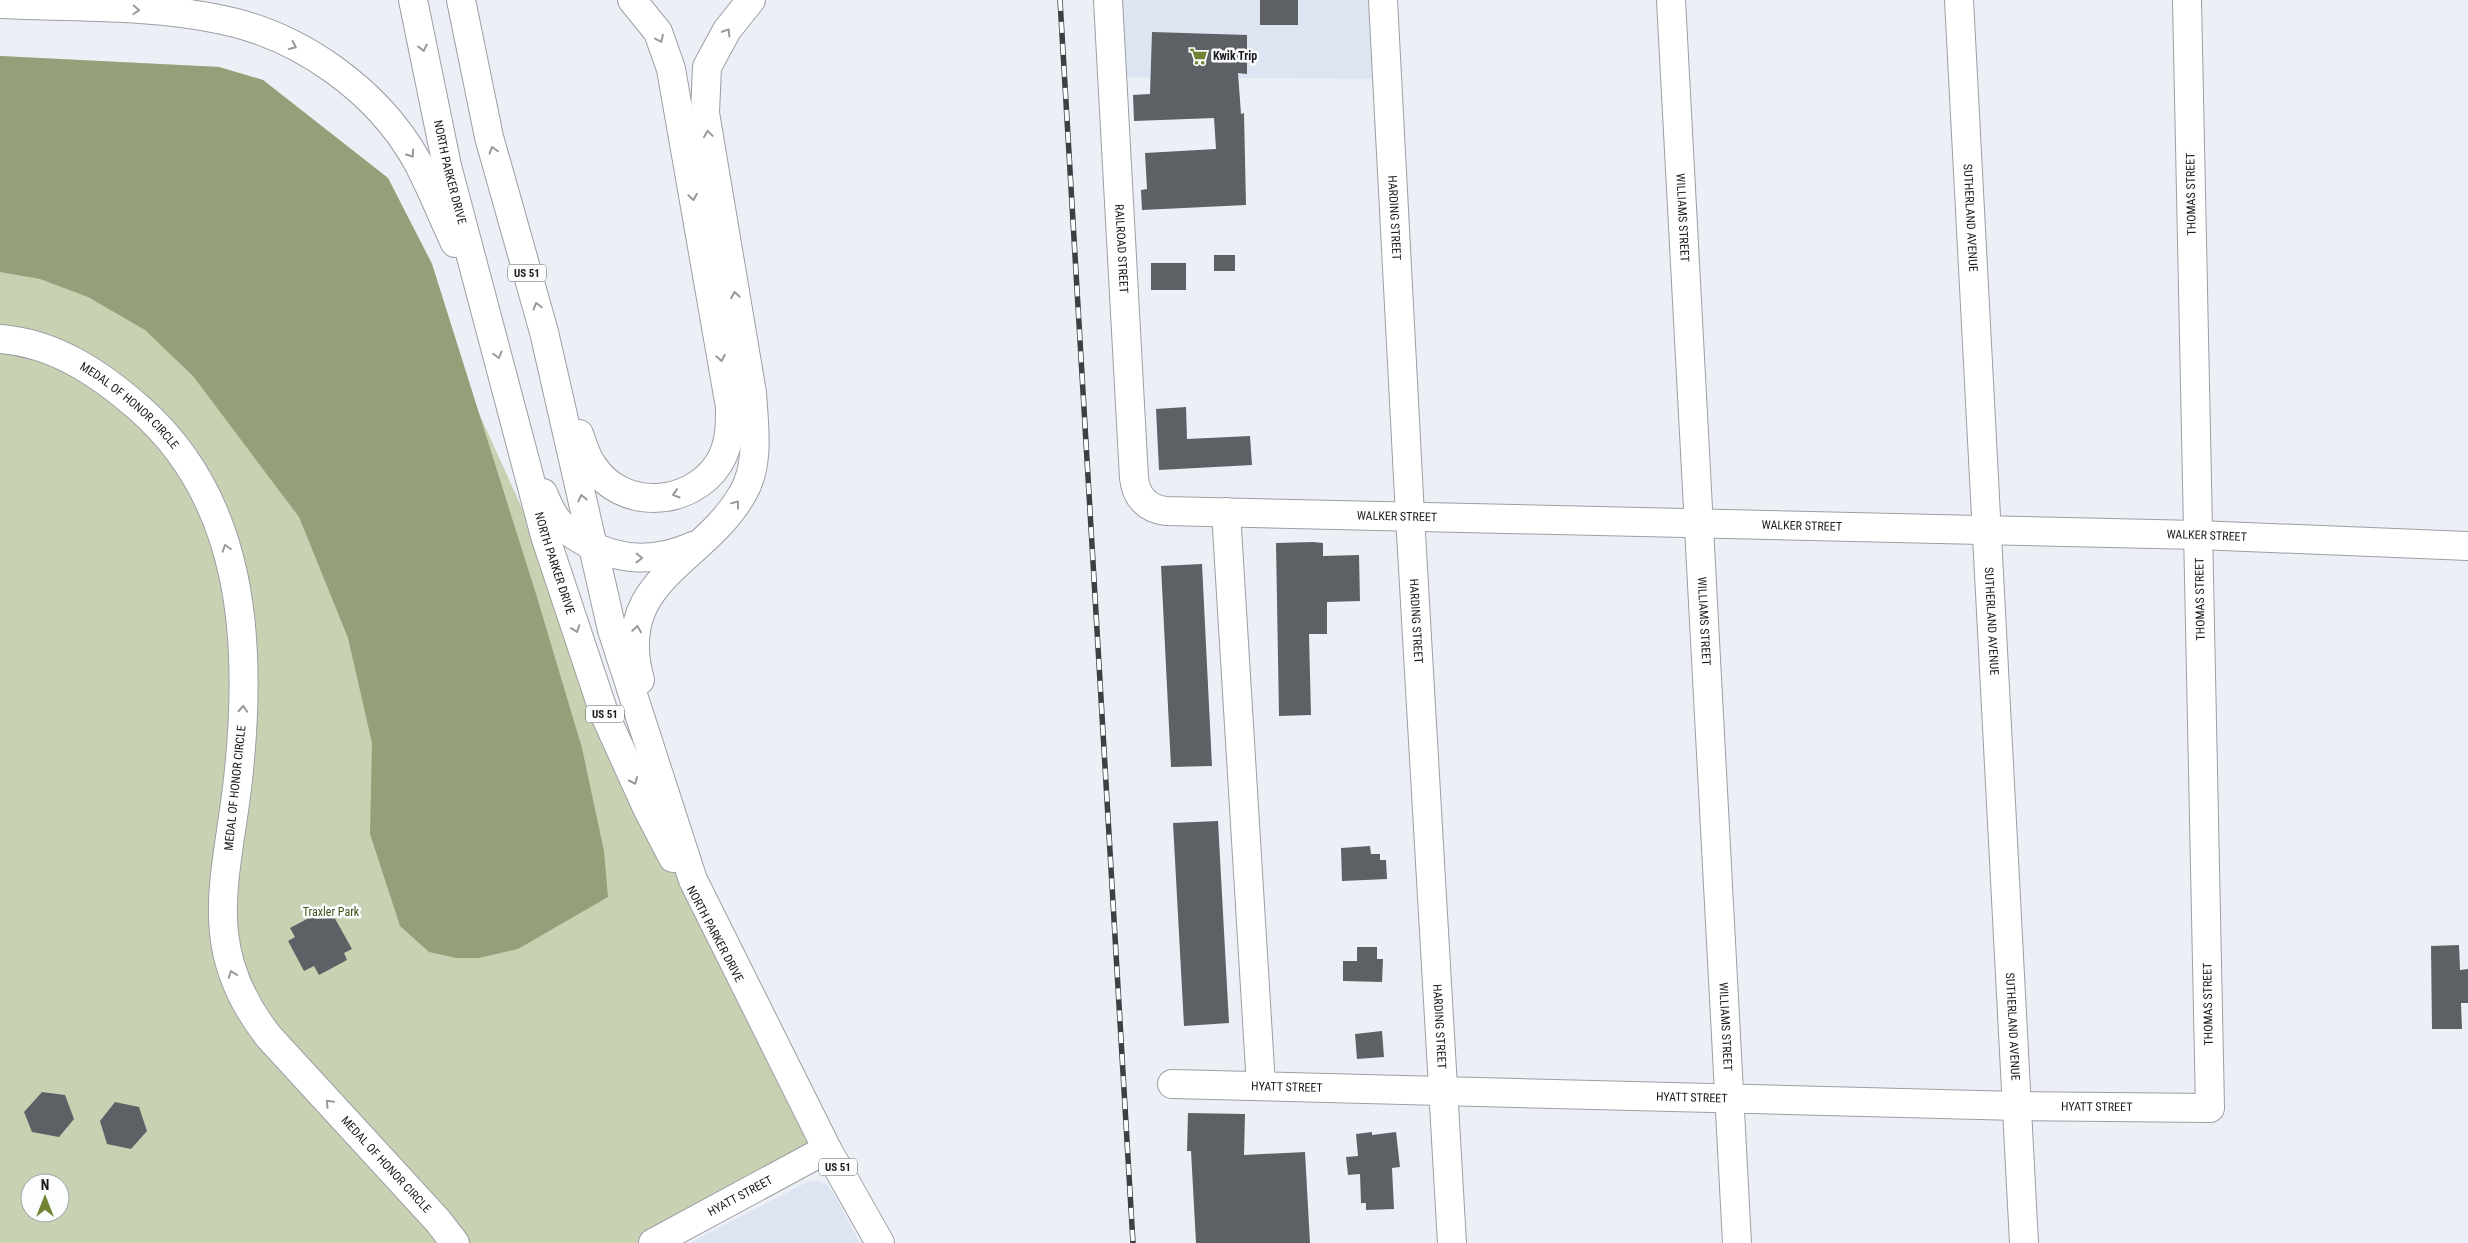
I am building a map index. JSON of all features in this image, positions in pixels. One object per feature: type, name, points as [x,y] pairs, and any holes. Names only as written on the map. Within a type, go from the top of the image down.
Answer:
[{"type":"street","name":"NORTH PARKER DRIVE","points":[[413,0],[447,166],[545,536],[604,713],[646,808],[799,1090]]},
{"type":"street","name":"NORTH PARKER DRIVE","points":[[461,0],[489,137],[544,332],[612,630],[638,716],[650,746],[693,880],[827,1148],[880,1243]]},
{"type":"street","points":[[544,332],[586,454],[601,476],[614,487],[631,496],[648,499],[666,498],[683,493],[709,476],[726,448],[730,431],[730,407],[671,69],[658,32],[632,0]]},
{"type":"street","points":[[650,746],[644,693],[635,660],[637,629],[642,606],[656,586],[721,523],[744,493],[753,467],[755,435],[752,393],[705,113],[708,67],[726,30],[751,0]]},
{"type":"street","name":"RAILROAD STREET","points":[[1108,0],[1134,478],[1139,496]]},
{"type":"street","name":"HARDING STREET","points":[[1383,0],[1410,516],[1452,1243]]},
{"type":"street","name":"WILLIAMS STREET","points":[[1671,0],[1700,524],[1736,1243]]},
{"type":"street","name":"SUTHERLAND AVENUE","points":[[1959,0],[1985,530],[2024,1243]]},
{"type":"street","name":"THOMAS STREET","points":[[2187,0],[2210,1108]]},
{"type":"street","points":[[0,4],[134,9],[182,13],[224,20],[256,30],[299,49],[334,69],[364,93],[389,122],[416,160],[485,308]]},
{"type":"street","name":"MEDAL OF HONOR CIRCLE","points":[[0,339],[16,340],[45,347],[75,361],[114,385],[152,419],[188,461],[206,494],[233,570],[243,634],[244,687],[239,770],[223,907],[223,938],[231,972],[258,1023],[268,1037],[438,1221],[455,1243]]},
{"type":"street","points":[[526,461],[557,520],[571,534],[592,546],[612,554],[633,558],[654,558],[673,555],[700,543]]},
{"type":"street","name":"WALKER STREET","points":[[1139,496],[1156,510],[2198,535],[2468,546]]},
{"type":"street","points":[[1226,512],[1261,1086]]},
{"type":"street","name":"HYATT STREET","points":[[1172,1084],[2017,1106],[2210,1108]]},
{"type":"street","name":"HYATT STREET","points":[[653,1243],[827,1148]]},
{"type":"shaded area","points":[[1108,0],[1383,0],[1386,79],[1112,77]]},
{"type":"shaded area","points":[[0,56],[219,67],[263,80],[388,178],[432,264],[536,594],[582,748],[604,851],[608,897],[518,949],[479,958],[456,958],[429,952],[400,926],[370,834],[372,743],[348,638],[299,517],[193,376],[145,330],[88,297],[40,279],[0,272]]},
{"type":"shaded area","points":[[809,1181],[819,1181],[826,1184],[834,1194],[860,1243],[690,1243]]},
{"type":"green space","name":"Traxler Park","points":[[0,56],[219,67],[263,80],[388,178],[432,264],[478,411],[570,614],[604,713],[827,1149],[653,1243],[0,1243]]},
{"type":"building","name":"Kwik Trip","points":[[1260,0],[1298,0],[1298,25],[1260,25]]},
{"type":"building","points":[[1152,32],[1247,35],[1247,74],[1238,73],[1241,114],[1244,113],[1246,205],[1142,210],[1141,190],[1147,189],[1145,153],[1216,149],[1214,118],[1134,121],[1133,95],[1150,94]]},
{"type":"building","points":[[1214,255],[1235,255],[1235,271],[1214,271]]},
{"type":"building","points":[[1151,263],[1186,263],[1186,290],[1151,290]]},
{"type":"building","points":[[1186,407],[1187,439],[1250,436],[1252,465],[1159,470],[1156,409]]},
{"type":"building","points":[[1276,543],[1323,543],[1323,556],[1359,555],[1360,601],[1327,602],[1327,634],[1309,634],[1311,715],[1279,716]]},
{"type":"building","points":[[1202,564],[1212,766],[1171,767],[1161,566]]},
{"type":"building","points":[[1218,821],[1229,1023],[1184,1026],[1173,823]]},
{"type":"building","points":[[1370,846],[1371,854],[1380,854],[1380,860],[1386,860],[1387,879],[1342,881],[1341,848]]},
{"type":"building","points":[[322,911],[326,919],[333,915],[352,949],[344,953],[347,960],[319,975],[314,966],[304,971],[288,941],[295,937],[290,928]]},
{"type":"building","points":[[2459,945],[2460,970],[2468,969],[2468,1003],[2461,1003],[2462,1029],[2432,1029],[2431,946]]},
{"type":"building","points":[[1357,947],[1377,947],[1377,959],[1383,959],[1382,982],[1343,981],[1343,961],[1357,961]]},
{"type":"building","points":[[1382,1031],[1384,1057],[1357,1059],[1355,1034]]},
{"type":"building","points":[[42,1092],[65,1095],[74,1119],[59,1137],[32,1132],[24,1112]]},
{"type":"building","points":[[115,1102],[139,1107],[147,1131],[131,1149],[107,1144],[100,1121]]},
{"type":"building","points":[[1188,1113],[1245,1114],[1244,1155],[1305,1152],[1310,1243],[1196,1243],[1191,1151],[1187,1151]]},
{"type":"building","points":[[1372,1132],[1372,1135],[1396,1132],[1400,1167],[1392,1168],[1394,1209],[1366,1210],[1366,1203],[1361,1203],[1360,1174],[1348,1175],[1346,1157],[1358,1156],[1356,1134]]},
{"type":"railway","points":[[1060,0],[1133,1243]]},
{"type":"place","name":"Kwik Trip","points":[[1199,56]]}]
